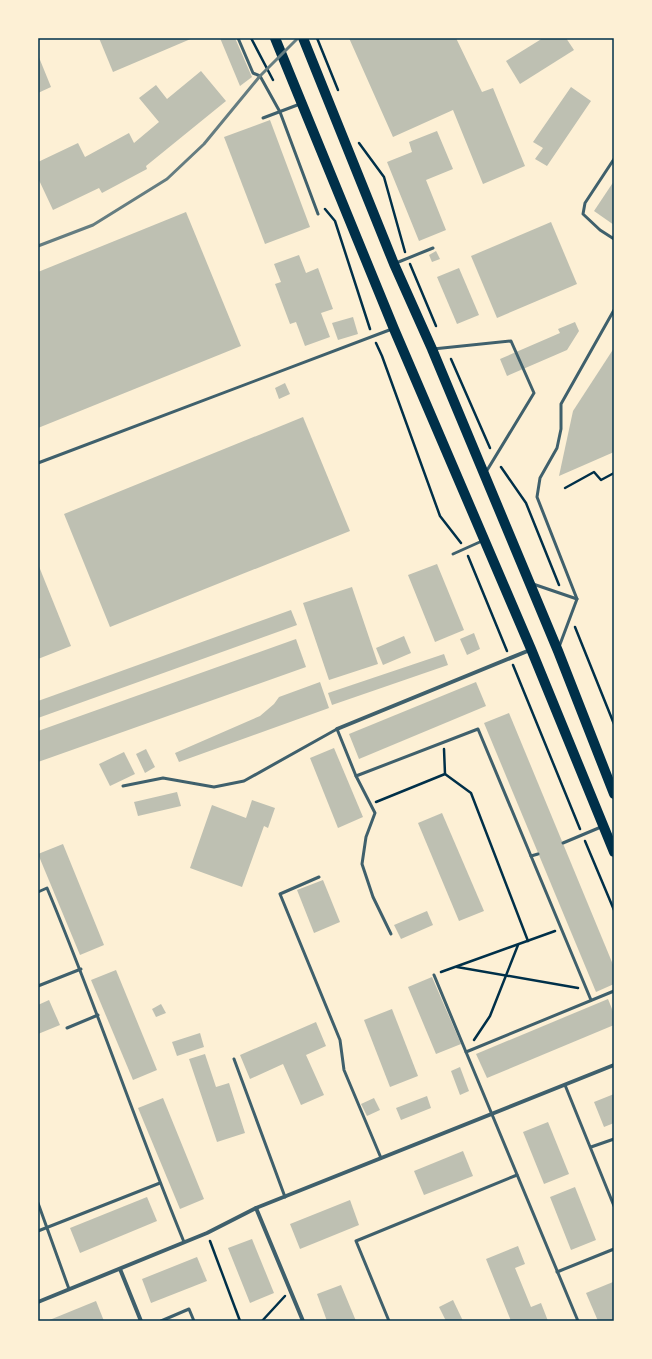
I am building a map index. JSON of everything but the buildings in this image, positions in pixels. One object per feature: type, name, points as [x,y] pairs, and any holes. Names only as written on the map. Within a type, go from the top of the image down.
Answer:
[{"type":"main road","points":[[275,38],[394,329],[530,649],[614,852]]},
{"type":"main road","points":[[303,38],[394,264],[432,349],[558,651],[614,794]]},
{"type":"street","points":[[337,729],[530,649]]},
{"type":"street","points":[[38,1302],[207,1233],[256,1208],[614,1065]]},
{"type":"street","points":[[256,1208],[303,1321]]},
{"type":"street","points":[[120,1268],[141,1321]]},
{"type":"lane","points":[[238,38],[253,73],[260,76],[280,112],[318,214]]},
{"type":"lane","points":[[263,118],[301,104]]},
{"type":"lane","points":[[614,159],[585,203],[583,214],[600,230],[614,239]]},
{"type":"lane","points":[[394,264],[434,248]]},
{"type":"lane","points":[[558,651],[577,599],[537,497],[540,478],[557,448],[561,429],[562,404],[614,310]]},
{"type":"lane","points":[[38,463],[394,329]]},
{"type":"lane","points":[[432,349],[511,341],[534,393],[484,476]]},
{"type":"lane","points":[[453,554],[484,540]]},
{"type":"lane","points":[[530,584],[577,599]]},
{"type":"lane","points":[[123,786],[163,778],[214,787],[244,781],[337,729],[356,776],[375,813],[366,837],[362,864],[374,897],[391,934]]},
{"type":"lane","points":[[356,776],[478,729],[591,1000]]},
{"type":"lane","points":[[563,844],[603,827]]},
{"type":"lane","points":[[531,856],[538,854]]},
{"type":"lane","points":[[319,877],[280,894],[340,1040],[344,1070],[381,1158]]},
{"type":"lane","points":[[38,892],[47,888],[81,969],[160,1183],[184,1242]]},
{"type":"lane","points":[[38,986],[81,969]]},
{"type":"lane","points":[[434,975],[578,1321]]},
{"type":"lane","points":[[466,1052],[614,990]]},
{"type":"lane","points":[[67,1028],[98,1015]]},
{"type":"lane","points":[[234,1059],[285,1197]]},
{"type":"lane","points":[[565,1085],[614,1206]]},
{"type":"lane","points":[[591,1147],[614,1139]]},
{"type":"lane","points":[[389,1321],[356,1241],[517,1175]]},
{"type":"lane","points":[[38,1231],[160,1183]]},
{"type":"lane","points":[[38,1203],[69,1289]]},
{"type":"lane","points":[[557,1272],[614,1249]]},
{"type":"lane","points":[[161,1321],[190,1309],[194,1321]]},
{"type":"path","points":[[251,38],[274,82]]},
{"type":"path","points":[[317,38],[339,92]]},
{"type":"path","points":[[356,140],[384,177],[407,258],[438,332]]},
{"type":"path","points":[[320,202],[334,221],[373,337],[382,356],[440,516],[465,548],[582,836],[614,910]]},
{"type":"path","points":[[450,360],[490,448]]},
{"type":"path","points":[[501,467],[526,504],[559,586]]},
{"type":"path","points":[[565,488],[594,472],[600,480],[614,473]]},
{"type":"path","points":[[574,624],[614,724]]},
{"type":"path","points":[[444,743],[445,774]]},
{"type":"path","points":[[370,804],[445,774]]},
{"type":"path","points":[[445,774],[471,793],[528,941]]},
{"type":"path","points":[[434,975],[561,929]]},
{"type":"path","points":[[466,1052],[490,1016],[518,944]]},
{"type":"path","points":[[456,967],[586,989]]},
{"type":"path","points":[[207,1233],[240,1321]]},
{"type":"path","points":[[262,1321],[290,1290]]},
{"type":"railway","points":[[38,246],[93,225],[167,179],[204,144],[260,76],[298,38]]}]
